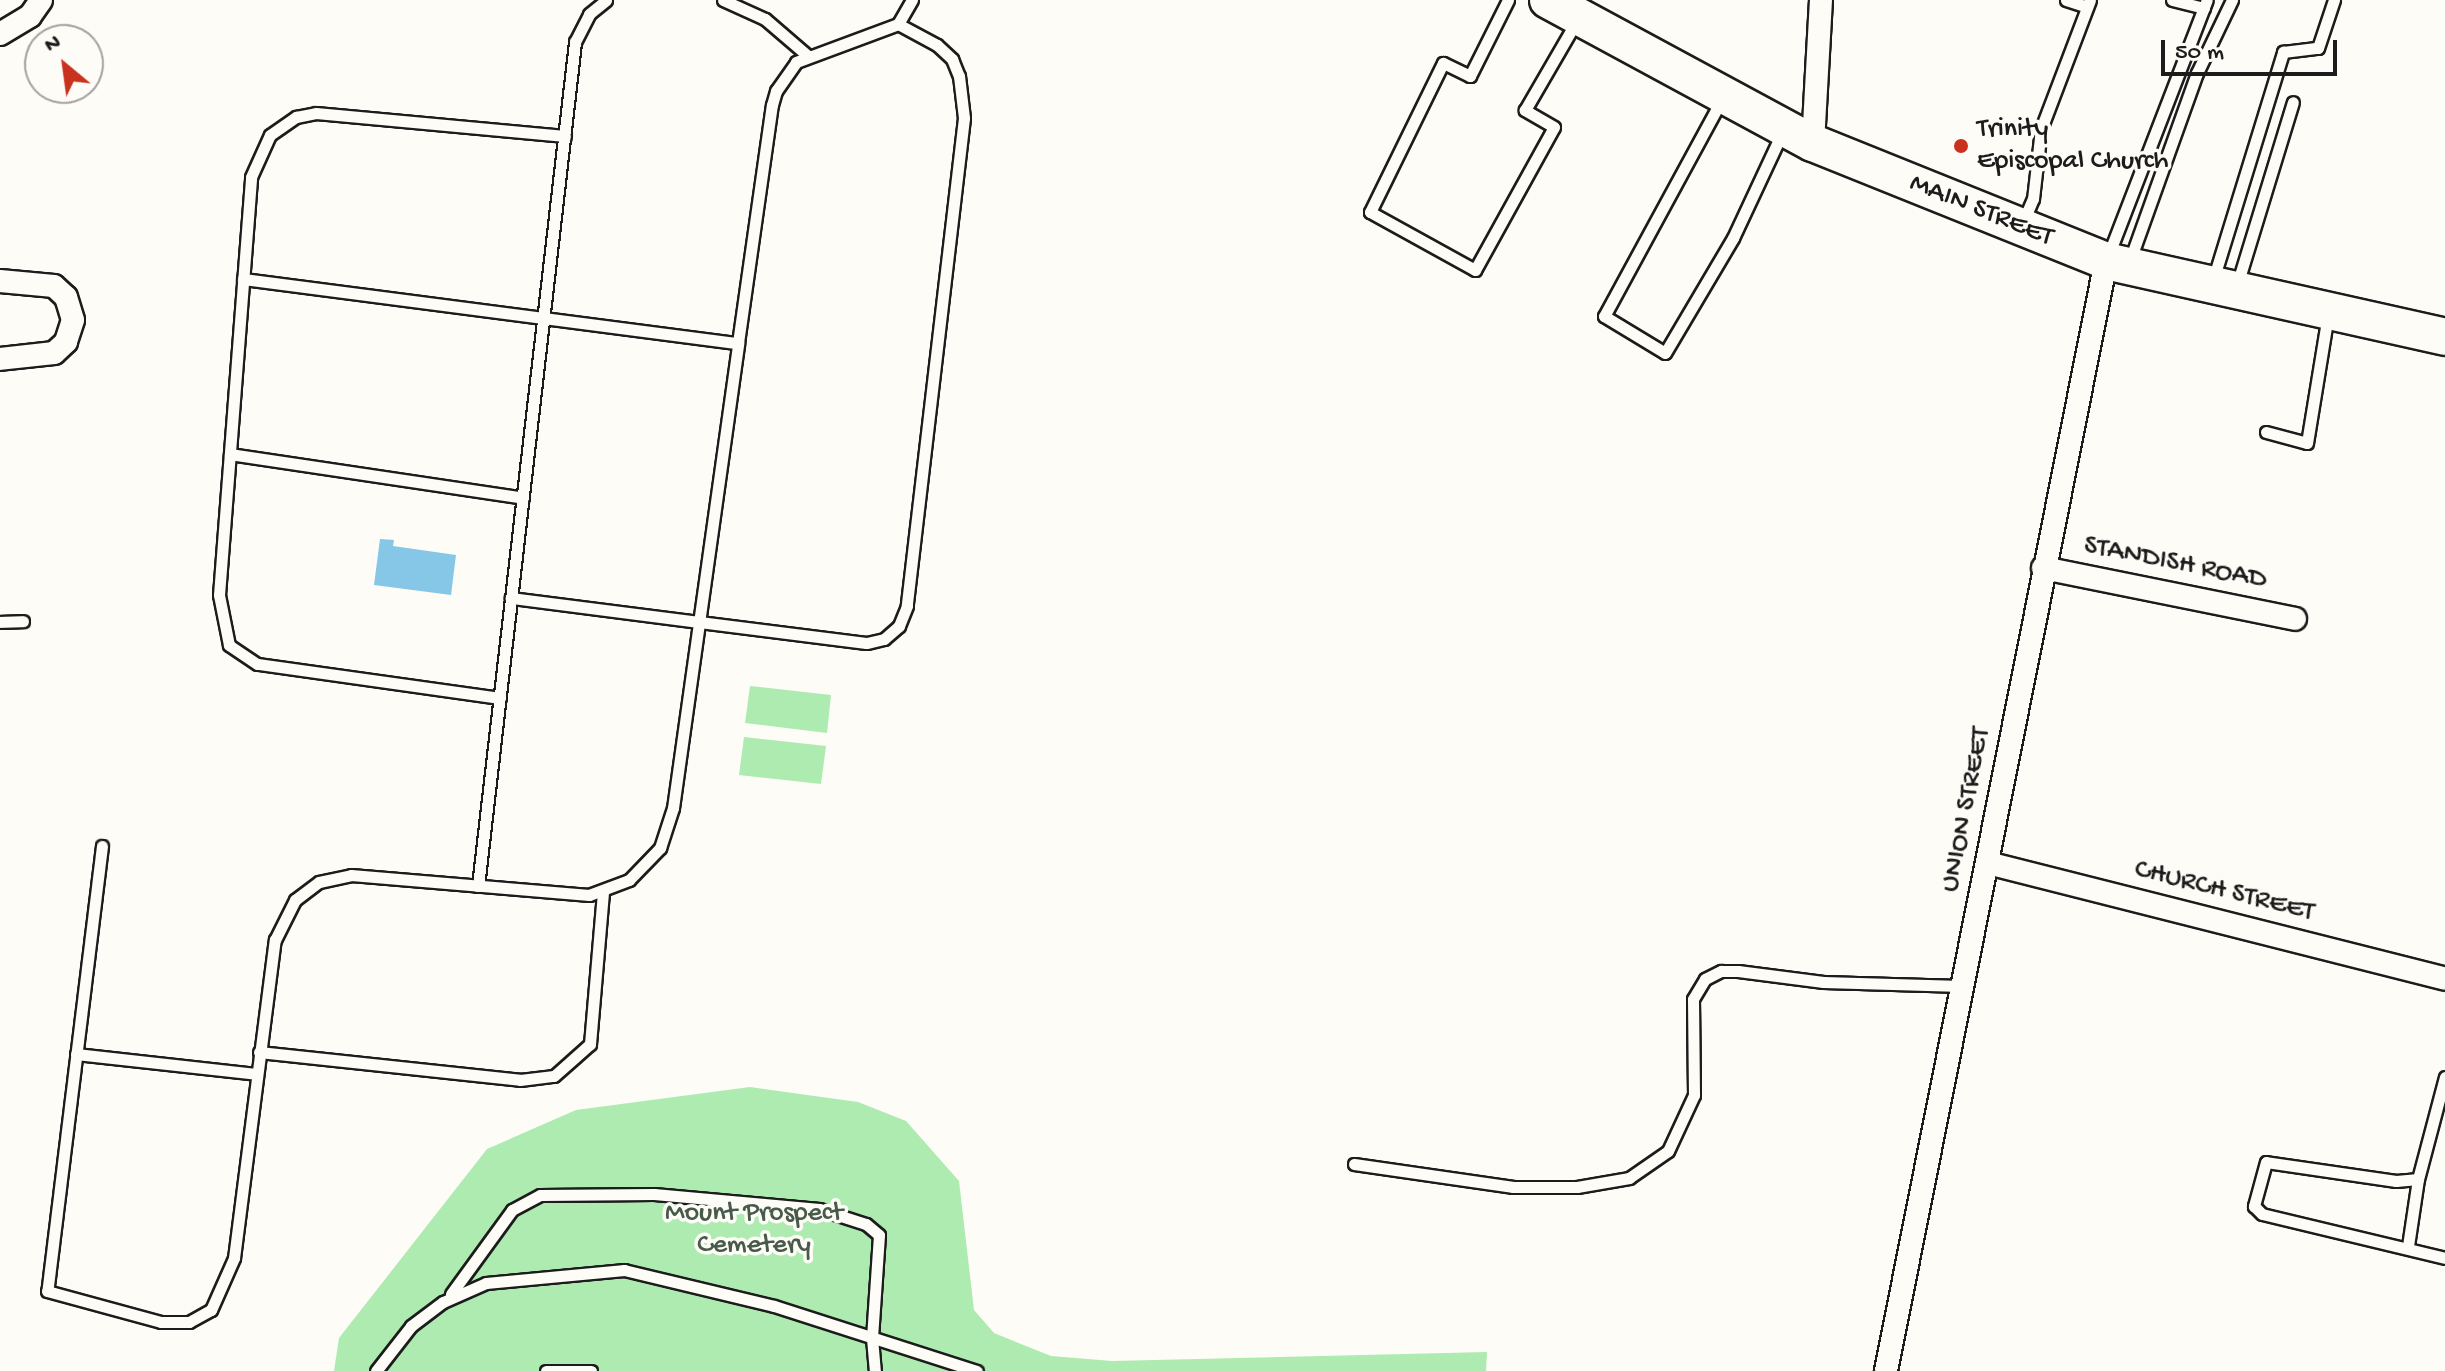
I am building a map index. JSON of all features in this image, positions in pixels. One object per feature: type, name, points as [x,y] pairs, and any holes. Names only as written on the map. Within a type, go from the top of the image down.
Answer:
[{"type":"main road","name":"MAIN STREET","points":[[1564,8],[1799,135],[2021,227],[2117,263],[2445,337]]},
{"type":"street","points":[[0,34],[30,16],[41,0]]},
{"type":"street","points":[[1799,135],[1821,0]]},
{"type":"street","name":"UNION STREET","points":[[1886,1371],[1988,863],[2043,568],[2117,263]]},
{"type":"street","points":[[0,281],[54,286],[66,297],[73,320],[66,342],[54,353],[0,359]]},
{"type":"street","name":"STANDISH ROAD","points":[[2043,568],[2295,619]]},
{"type":"street","name":"CHURCH STREET","points":[[1988,863],[2445,979]]},
{"type":"lane","points":[[478,886],[575,42],[589,14],[606,0]]},
{"type":"lane","points":[[723,0],[765,19],[808,56]]},
{"type":"lane","points":[[102,846],[47,1291],[161,1322],[201,1319],[226,1284],[234,1258],[256,1074],[279,925],[306,890],[351,875],[574,896],[603,892],[642,871],[667,831],[772,105],[787,70],[808,56],[898,24],[912,0]]},
{"type":"lane","points":[[1508,0],[1470,76],[1443,63],[1370,212],[1475,270],[1554,127],[1525,110],[1564,8]]},
{"type":"lane","points":[[2021,227],[2033,199],[2041,129],[2089,4],[2066,0]]},
{"type":"lane","points":[[2117,263],[2206,4],[2172,0]]},
{"type":"lane","points":[[2117,263],[2197,73],[2232,0]]},
{"type":"lane","points":[[2224,287],[2283,52],[2318,48],[2334,0]]},
{"type":"lane","points":[[511,598],[866,643],[884,639],[904,617],[964,118],[952,59],[898,24]]},
{"type":"lane","points":[[1724,95],[1604,316],[1665,353],[1799,135]]},
{"type":"lane","points":[[2224,287],[2293,102]]},
{"type":"lane","points":[[500,698],[268,666],[240,656],[222,628],[219,595],[243,279],[256,159],[270,135],[296,117],[335,111],[565,136]]},
{"type":"lane","points":[[243,279],[738,343]]},
{"type":"lane","points":[[2266,432],[2307,443],[2329,310]]},
{"type":"lane","points":[[230,454],[523,498]]},
{"type":"lane","points":[[0,622],[23,621]]},
{"type":"lane","points":[[259,1052],[520,1080],[554,1076],[590,1044],[603,892]]},
{"type":"lane","points":[[1354,1164],[1513,1187],[1577,1187],[1629,1178],[1668,1151],[1694,1095],[1693,999],[1705,979],[1721,971],[1738,971],[1823,982],[1962,986]]},
{"type":"lane","points":[[76,1054],[256,1074]]},
{"type":"lane","points":[[2408,1246],[2418,1179],[2445,1077]]},
{"type":"lane","points":[[2418,1179],[2396,1181],[2266,1162],[2254,1206],[2262,1214],[2408,1246],[2445,1258]]},
{"type":"lane","points":[[376,1371],[411,1326],[465,1281],[512,1210],[540,1195],[654,1194],[819,1209],[866,1224],[879,1235],[872,1338],[875,1371]]},
{"type":"lane","points":[[443,1302],[486,1283],[562,1272],[624,1270],[774,1306],[977,1371]]},
{"type":"lane","points":[[546,1371],[591,1371]]},
{"type":"green space","points":[[750,686],[831,695],[827,733],[745,723]]},
{"type":"green space","points":[[744,737],[826,746],[821,784],[739,775]]},
{"type":"green space","name":"Mount Prospect Cemetery","points":[[750,1087],[858,1102],[906,1121],[959,1181],[974,1310],[994,1333],[1051,1356],[1112,1361],[1487,1352],[1486,1371],[334,1371],[339,1338],[487,1149],[576,1110]]},
{"type":"water","points":[[380,539],[394,540],[393,546],[456,555],[451,595],[374,585]]},
{"type":"place","name":"Trinity Episcopal Church","points":[[1961,146]]}]
